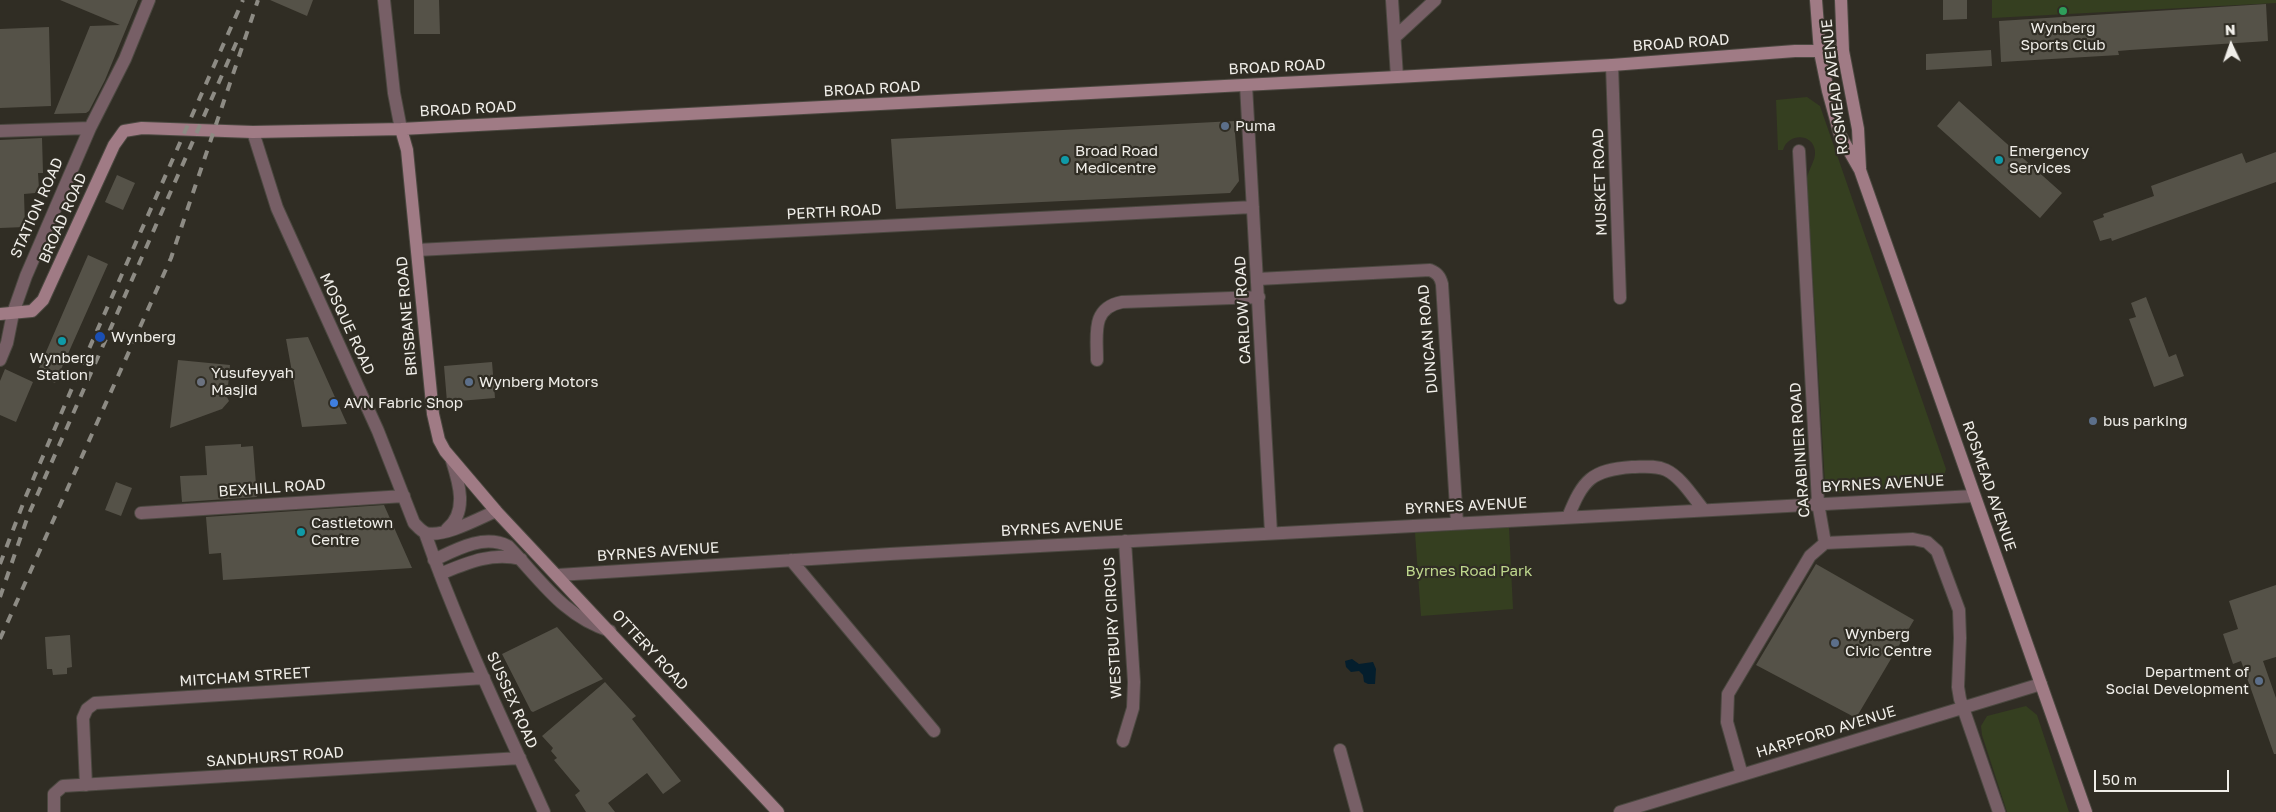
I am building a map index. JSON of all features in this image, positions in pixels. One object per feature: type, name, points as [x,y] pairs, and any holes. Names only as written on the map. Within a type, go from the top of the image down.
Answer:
[{"type":"street","name":"STATION ROAD","points":[[0,360],[8,343],[13,313],[26,276],[90,128],[125,59],[149,0]]},
{"type":"street","points":[[384,0],[394,93],[401,129]]},
{"type":"street","points":[[1392,0],[1397,77]]},
{"type":"street","points":[[1395,37],[1435,0]]},
{"type":"street","name":"ROSMEAD AVENUE","points":[[1816,0],[1820,52],[1840,135],[1860,170],[2086,812]]},
{"type":"street","name":"ROSMEAD AVENUE","points":[[1841,0],[1844,51],[1858,129],[1860,170]]},
{"type":"street","name":"BROAD ROAD","points":[[0,314],[32,311],[43,300],[114,144],[124,132],[142,128],[253,132],[401,129],[1612,65],[1795,51],[1844,51]]},
{"type":"street","name":"MUSKET ROAD","points":[[1612,65],[1620,298]]},
{"type":"street","name":"CARLOW ROAD","points":[[1246,85],[1259,296],[1270,533]]},
{"type":"street","points":[[0,131],[90,128]]},
{"type":"street","name":"BRISBANE ROAD","points":[[401,129],[407,150],[433,414],[439,440],[452,461],[496,511]]},
{"type":"street","name":"MOSQUE ROAD","points":[[253,132],[277,208],[378,431],[414,523],[425,533],[440,574]]},
{"type":"street","name":"CARABINIER ROAD","points":[[1799,151],[1818,503],[1825,543]]},
{"type":"street","name":"PERTH ROAD","points":[[417,250],[1253,207]]},
{"type":"street","name":"DUNCAN ROAD","points":[[1258,279],[1430,270],[1436,272],[1442,284],[1457,523]]},
{"type":"street","points":[[1097,360],[1099,320],[1104,309],[1111,304],[1259,296]]},
{"type":"street","points":[[445,531],[455,522],[460,505],[459,486],[452,461]]},
{"type":"street","points":[[1568,516],[1576,496],[1598,472],[1613,468],[1651,466],[1666,470],[1703,509]]},
{"type":"street","name":"BEXHILL ROAD","points":[[141,513],[404,496]]},
{"type":"street","name":"BYRNES AVENUE","points":[[558,575],[1568,516],[1974,496]]},
{"type":"street","points":[[425,533],[433,534],[445,531],[496,511]]},
{"type":"street","name":"OTTERY ROAD","points":[[496,511],[778,812]]},
{"type":"street","points":[[1742,775],[1726,722],[1728,694],[1810,556],[1825,543],[1913,539],[1926,542],[1937,551],[1958,610],[1960,638],[1958,686],[1999,812]]},
{"type":"street","points":[[434,560],[468,545],[494,541],[508,546],[560,603],[580,619],[610,631]]},
{"type":"street","name":"WESTBURY CIRCUS","points":[[1123,741],[1133,708],[1134,682],[1125,541]]},
{"type":"street","points":[[440,574],[484,558],[509,556],[521,559]]},
{"type":"street","points":[[791,560],[934,731]]},
{"type":"street","name":"SUSSEX ROAD","points":[[440,574],[544,812]]},
{"type":"street","name":"MITCHAM STREET","points":[[86,785],[83,718],[87,709],[95,703],[484,678]]},
{"type":"street","name":"HARPFORD AVENUE","points":[[1620,812],[2041,684]]},
{"type":"street","points":[[1340,750],[1357,812]]},
{"type":"street","name":"SANDHURST ROAD","points":[[54,812],[54,794],[56,790],[63,786],[520,758]]},
{"type":"green space","name":"Wynberg Sports Club","points":[[1992,0],[2276,0],[2276,3],[1992,18]]},
{"type":"green space","points":[[1807,97],[1820,106],[1946,469],[1943,480],[1936,485],[1836,493],[1830,491],[1825,485],[1807,179],[1815,151],[1810,141],[1800,137],[1790,140],[1783,150],[1778,150],[1776,100]]},
{"type":"green space","name":"Byrnes Road Park","points":[[1509,527],[1513,609],[1421,616],[1415,533]]},
{"type":"green space","points":[[2026,706],[2037,715],[2069,812],[2007,812],[1982,735],[1981,726],[1987,716]]},
{"type":"water","points":[[1352,659],[1359,664],[1373,662],[1376,669],[1375,684],[1364,682],[1363,675],[1359,671],[1351,672],[1346,667],[1345,661]]},
{"type":"building","points":[[60,0],[138,0],[105,80],[89,111],[86,113],[54,114],[90,26],[120,25]]},
{"type":"building","points":[[270,0],[313,0],[307,16]]},
{"type":"building","points":[[414,0],[439,0],[440,34],[414,34]]},
{"type":"building","points":[[1943,0],[1967,0],[1967,19],[1943,20]]},
{"type":"building","points":[[2266,4],[2268,41],[2118,51],[2119,55],[2001,62],[1999,21]]},
{"type":"building","points":[[49,27],[51,106],[0,108],[0,29]]},
{"type":"building","points":[[1991,50],[1992,66],[1926,70],[1926,54]]},
{"type":"building","name":"Emergency Services","points":[[1959,101],[2062,193],[2040,218],[1937,126]]},
{"type":"building","name":"Broad Road Medicentre","points":[[1234,121],[1239,181],[1230,193],[896,209],[891,139]]},
{"type":"building","points":[[42,138],[43,173],[38,173],[39,189],[35,193],[24,194],[25,227],[0,228],[0,140]]},
{"type":"building","points":[[2276,152],[2276,182],[2112,241],[2111,238],[2100,241],[2093,221],[2104,217],[2103,214],[2154,196],[2151,186],[2242,153],[2246,163]]},
{"type":"building","points":[[117,175],[135,183],[123,210],[105,202]]},
{"type":"building","name":"Wynberg Station","points":[[88,255],[108,264],[55,383],[36,375]]},
{"type":"building","points":[[2146,297],[2169,357],[2176,354],[2184,376],[2154,387],[2129,319],[2136,317],[2131,303]]},
{"type":"building","points":[[308,337],[347,424],[302,427],[286,339]]},
{"type":"building","name":"Yusufeyyah Masjid","points":[[178,360],[230,365],[227,397],[229,401],[222,409],[170,428]]},
{"type":"building","name":"Wynberg Motors","points":[[492,362],[495,398],[447,402],[444,366]]},
{"type":"building","points":[[5,369],[33,382],[16,422],[0,415],[0,381]]},
{"type":"building","points":[[241,444],[241,447],[253,446],[257,497],[182,502],[180,476],[207,475],[205,446]]},
{"type":"building","points":[[116,482],[132,488],[121,516],[105,510]]},
{"type":"building","name":"Castletown Centre","points":[[384,505],[412,568],[223,580],[221,553],[209,554],[206,517]]},
{"type":"building","name":"Wynberg Civic Centre","points":[[1816,564],[1914,620],[1856,718],[1756,665]]},
{"type":"building","name":"Department of Social Development","points":[[2276,585],[2276,657],[2263,661],[2276,698],[2276,754],[2274,754],[2241,661],[2233,664],[2223,634],[2238,629],[2229,601]]},
{"type":"building","points":[[557,627],[603,679],[533,712],[502,654]]},
{"type":"building","points":[[70,635],[72,667],[67,668],[67,674],[53,675],[52,669],[47,669],[45,637]]},
{"type":"building","points":[[605,682],[636,716],[632,719],[681,781],[663,794],[647,773],[608,803],[615,812],[586,812],[575,795],[580,791],[554,760],[557,758],[551,751],[553,748],[542,736]]},
{"type":"railway","points":[[0,564],[26,496],[81,367],[243,0]]},
{"type":"railway","points":[[0,639],[171,258],[258,0]]},
{"type":"railway","points":[[0,597],[28,516],[237,41]]},
{"type":"place","name":"Wynberg Sports Club","points":[[2063,11]]},
{"type":"place","name":"Puma","points":[[1225,126]]},
{"type":"place","name":"Broad Road Medicentre","points":[[1065,160]]},
{"type":"place","name":"Emergency Services","points":[[1999,160]]},
{"type":"place","name":"Wynberg","points":[[100,337]]},
{"type":"place","name":"Wynberg Station","points":[[62,341]]},
{"type":"place","name":"Yusufeyyah Masjid","points":[[201,382]]},
{"type":"place","name":"Wynberg Motors","points":[[469,382]]},
{"type":"place","name":"AVN Fabric Shop","points":[[334,403]]},
{"type":"place","name":"bus parking","points":[[2093,421]]},
{"type":"place","name":"Castletown Centre","points":[[301,532]]},
{"type":"place","name":"Wynberg Civic Centre","points":[[1835,643]]},
{"type":"place","name":"Department of Social Development","points":[[2259,681]]}]
